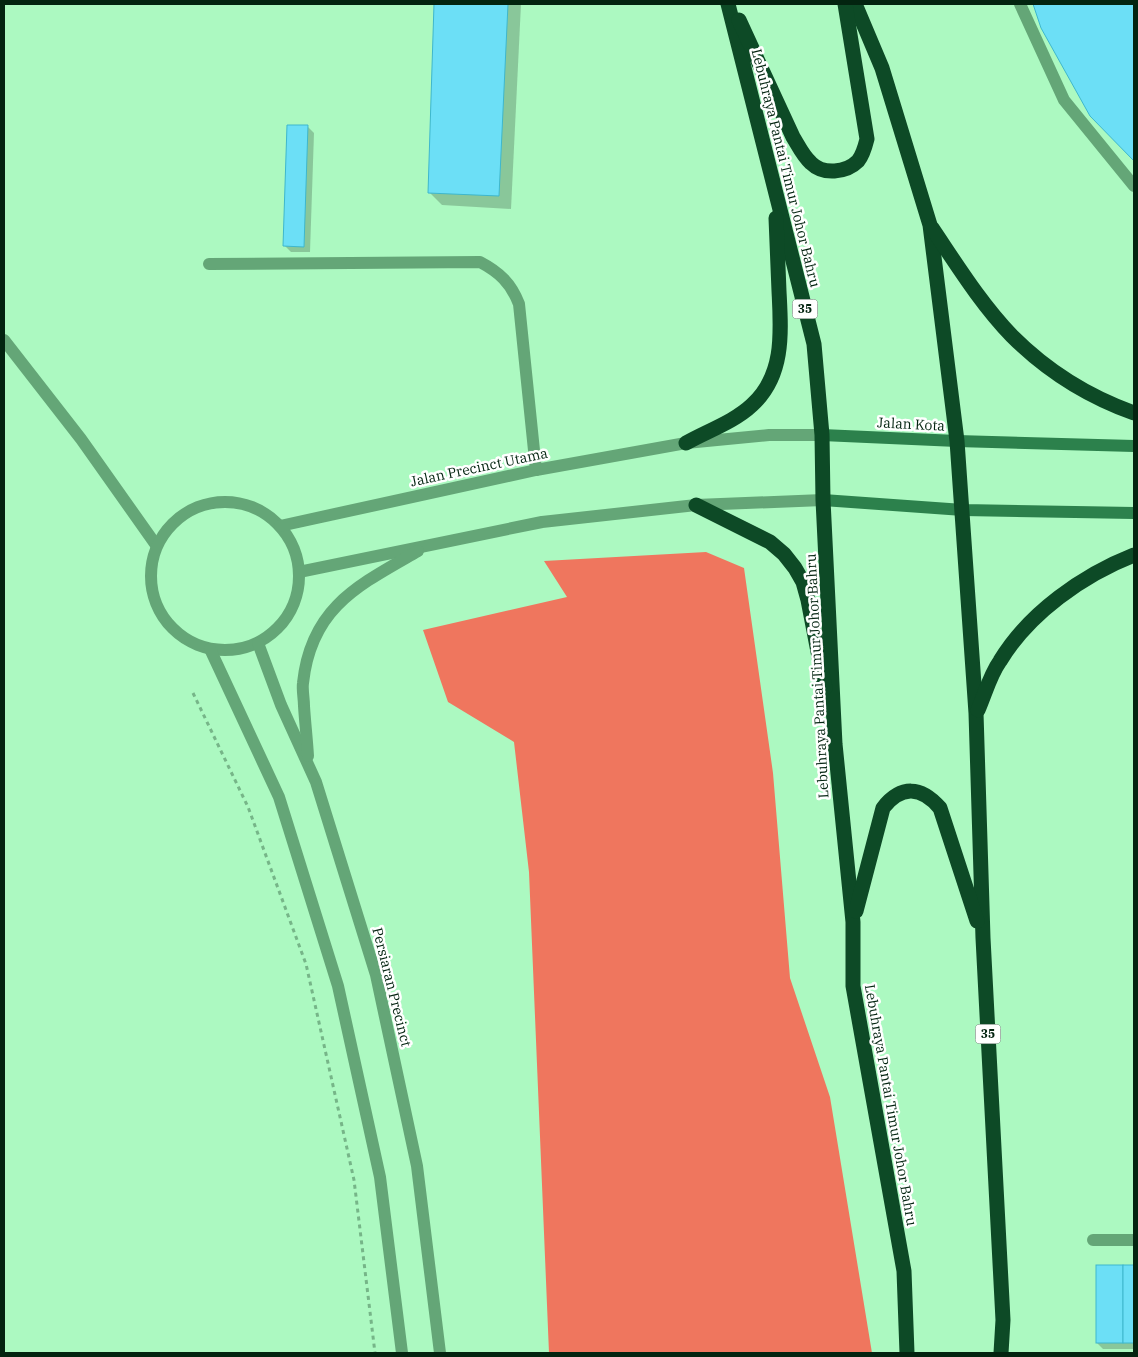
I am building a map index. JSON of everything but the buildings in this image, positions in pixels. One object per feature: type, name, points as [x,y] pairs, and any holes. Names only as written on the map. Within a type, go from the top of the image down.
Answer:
[{"type":"highway","name":"Lebuhraya Pantai Timur Johor Bahru","points":[[728,4],[814,344],[822,435],[823,500],[835,744],[853,922],[854,986],[904,1271],[907,1353]]},
{"type":"highway","points":[[732,4],[793,137],[811,163],[820,169],[840,171],[850,167],[858,160],[864,151],[867,139],[845,4]]},
{"type":"highway","name":"35","points":[[855,4],[882,68],[930,225],[957,441],[976,714],[983,938],[1004,1320],[1000,1353]]},
{"type":"highway","points":[[686,443],[738,416],[752,405],[771,380],[776,367],[780,349],[781,326],[774,187]]},
{"type":"highway","points":[[930,225],[975,292],[1012,336],[1044,365],[1083,390],[1134,413]]},
{"type":"highway","points":[[696,505],[770,542],[784,554],[795,568],[803,582],[808,600],[835,744]]},
{"type":"highway","points":[[976,714],[999,661],[1020,634],[1047,607],[1073,587],[1111,564],[1134,555]]},
{"type":"highway","points":[[853,922],[883,808],[890,799],[902,792],[911,791],[932,798],[940,808],[983,938]]},
{"type":"main road","name":"Jalan Kota","points":[[822,435],[1134,446]]},
{"type":"main road","points":[[823,500],[963,510],[1134,512]]},
{"type":"street","points":[[1020,4],[1064,100],[1134,186]]},
{"type":"street","points":[[209,264],[480,262],[494,269],[511,286],[519,304],[536,470]]},
{"type":"street","points":[[4,340],[81,439],[156,545]]},
{"type":"street","name":"Jalan Kota","points":[[686,443],[768,435],[822,435]]},
{"type":"street","name":"Jalan Precinct Utama","points":[[280,526],[536,470],[686,443]]},
{"type":"street","points":[[299,572],[542,522],[696,505],[823,500]]},
{"type":"street","points":[[231,501],[250,505],[266,514],[280,526],[290,540],[299,572],[298,589],[293,606],[284,621],[273,633],[243,648],[227,650],[210,649],[192,643],[176,632],[163,618],[154,601],[150,582],[151,563],[156,545],[166,529],[179,516],[195,507],[213,502],[231,501]]},
{"type":"street","points":[[308,764],[303,685],[306,662],[318,632],[336,606],[364,582],[429,545]]},
{"type":"street","name":"Persiaran Precinct","points":[[258,642],[281,704],[316,782],[376,975],[417,1166],[440,1353]]},
{"type":"street","points":[[210,649],[279,797],[338,986],[380,1177],[402,1353]]},
{"type":"street","points":[[1093,1240],[1134,1240]]},
{"type":"path","points":[[193,692],[248,807],[306,964],[354,1180],[375,1353]]},
{"type":"shaded area","points":[[706,552],[744,568],[773,773],[790,978],[830,1097],[872,1353],[549,1353],[529,872],[514,742],[448,702],[423,630],[567,597],[544,561]]}]
